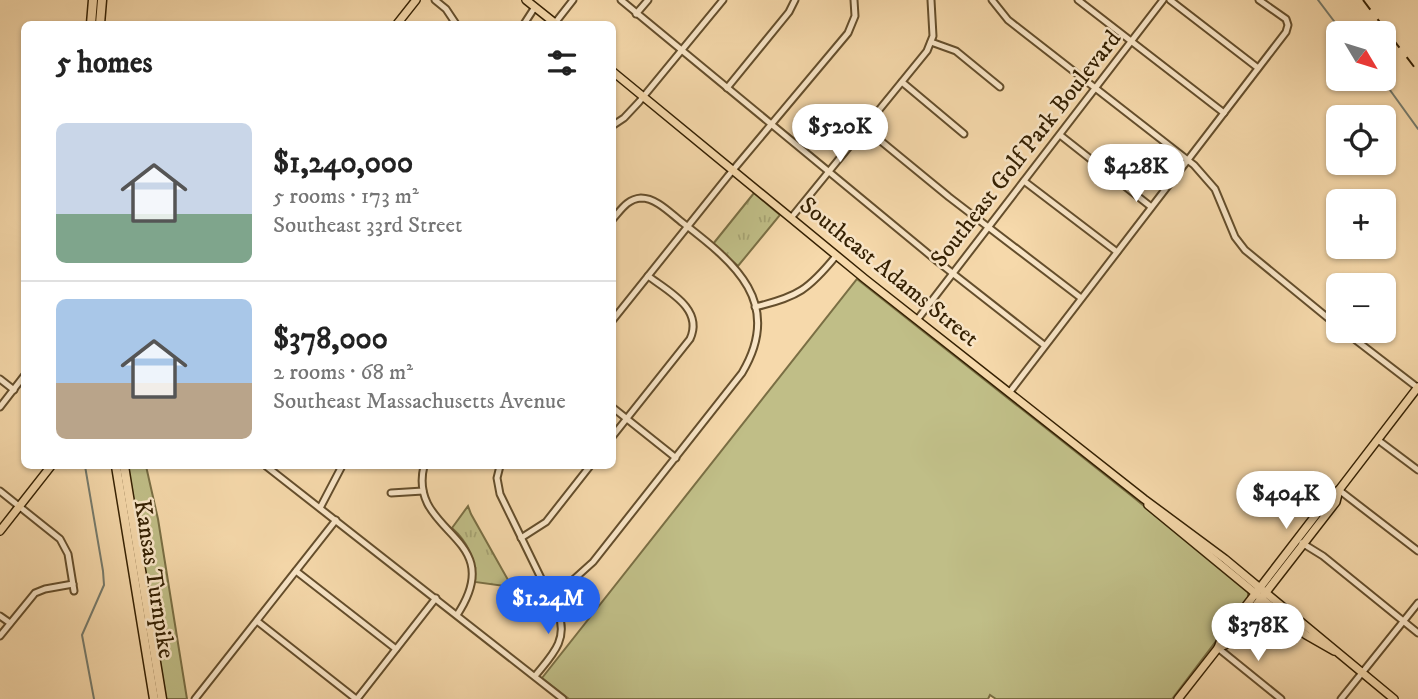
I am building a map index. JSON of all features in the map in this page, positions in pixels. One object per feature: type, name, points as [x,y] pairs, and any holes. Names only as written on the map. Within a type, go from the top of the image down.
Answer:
[{"type":"highway","points":[[91,21],[93,0]]},
{"type":"highway","points":[[100,21],[102,0]]},
{"type":"highway","name":"Kansas Turnpike","points":[[116,469],[153,699]]},
{"type":"highway","name":"Kansas Turnpike","points":[[124,469],[162,699]]},
{"type":"main road","points":[[399,21],[416,0]]},
{"type":"main road","points":[[526,0],[552,21]]},
{"type":"main road","name":"Southeast Adams Street","points":[[616,74],[836,256],[1144,499],[1159,508],[1317,642],[1335,651],[1394,699]]},
{"type":"main road","points":[[1178,699],[1218,649],[1225,645],[1330,497],[1339,490],[1418,388]]},
{"type":"main road","points":[[0,531],[49,469]]},
{"type":"street","points":[[435,0],[446,9],[454,21]]},
{"type":"street","points":[[558,21],[573,0]]},
{"type":"street","points":[[621,0],[953,274],[1044,345]]},
{"type":"street","points":[[636,13],[648,0]]},
{"type":"street","points":[[616,123],[628,114],[723,0]]},
{"type":"street","points":[[727,88],[789,12],[795,0]]},
{"type":"street","points":[[616,316],[687,226],[848,33],[855,16],[855,0]]},
{"type":"street","points":[[791,218],[924,56],[931,42],[931,0]]},
{"type":"street","points":[[992,0],[1008,20],[1200,170],[1215,188],[1235,237],[1244,250],[1326,316]]},
{"type":"street","points":[[1077,0],[1224,113]]},
{"type":"street","name":"Southeast Golf Park Boulevard","points":[[917,320],[1163,0]]},
{"type":"street","points":[[1170,0],[1258,68]]},
{"type":"street","points":[[1009,393],[1288,27],[1286,19],[1259,0]]},
{"type":"street","points":[[526,21],[535,7]]},
{"type":"street","points":[[931,42],[956,51],[1000,87]]},
{"type":"street","points":[[902,82],[964,134]]},
{"type":"street","points":[[865,128],[1081,298]]},
{"type":"street","points":[[1060,135],[1150,206]]},
{"type":"street","points":[[1024,181],[1117,252]]},
{"type":"street","points":[[548,594],[573,580],[593,562],[747,365],[756,337],[755,307],[750,289],[739,271],[687,226],[646,198],[626,204],[616,215]]},
{"type":"street","points":[[755,307],[798,294],[819,276],[836,256]]},
{"type":"street","points":[[616,432],[690,339],[694,321],[687,306],[648,276]]},
{"type":"street","points":[[1360,343],[1418,388]]},
{"type":"street","points":[[0,379],[14,390]]},
{"type":"street","points":[[0,407],[21,380]]},
{"type":"street","points":[[616,410],[676,458]]},
{"type":"street","points":[[1378,440],[1418,471]]},
{"type":"street","points":[[271,469],[563,699]]},
{"type":"street","points":[[320,508],[340,469]]},
{"type":"street","points":[[424,469],[422,491],[432,514],[462,543],[471,562],[472,586],[457,615]]},
{"type":"street","points":[[499,469],[498,491],[560,618],[562,636],[557,648],[535,677]]},
{"type":"street","points":[[521,538],[546,522],[588,469]]},
{"type":"street","points":[[1339,490],[1418,551]]},
{"type":"street","points":[[0,491],[60,539],[67,550],[73,588],[45,589],[35,593],[0,636]]},
{"type":"street","points":[[391,493],[422,491]]},
{"type":"street","points":[[195,699],[336,520]]},
{"type":"street","points":[[1300,542],[1323,556],[1418,633]]},
{"type":"street","points":[[296,571],[396,649]]},
{"type":"street","points":[[257,621],[357,699],[436,598]]},
{"type":"street","points":[[1341,699],[1418,603]]},
{"type":"street","points":[[0,616],[10,623]]},
{"type":"street","points":[[1218,649],[1281,699]]},
{"type":"green space","points":[[754,193],[780,215],[738,266],[713,244]]},
{"type":"green space","points":[[857,279],[1248,591],[1248,599],[1172,699],[996,699],[990,695],[988,699],[569,699],[542,678]]},
{"type":"green space","points":[[128,469],[147,469],[158,519],[187,699],[166,699]]},
{"type":"green space","points":[[468,506],[512,587],[475,582],[470,552],[452,528]]},
{"type":"waterway","points":[[1318,0],[1334,21]]},
{"type":"waterway","points":[[1391,91],[1418,129]]},
{"type":"waterway","points":[[86,469],[104,585],[82,635],[94,699]]},
{"type":"railway","points":[[1363,0],[1418,72]]}]
